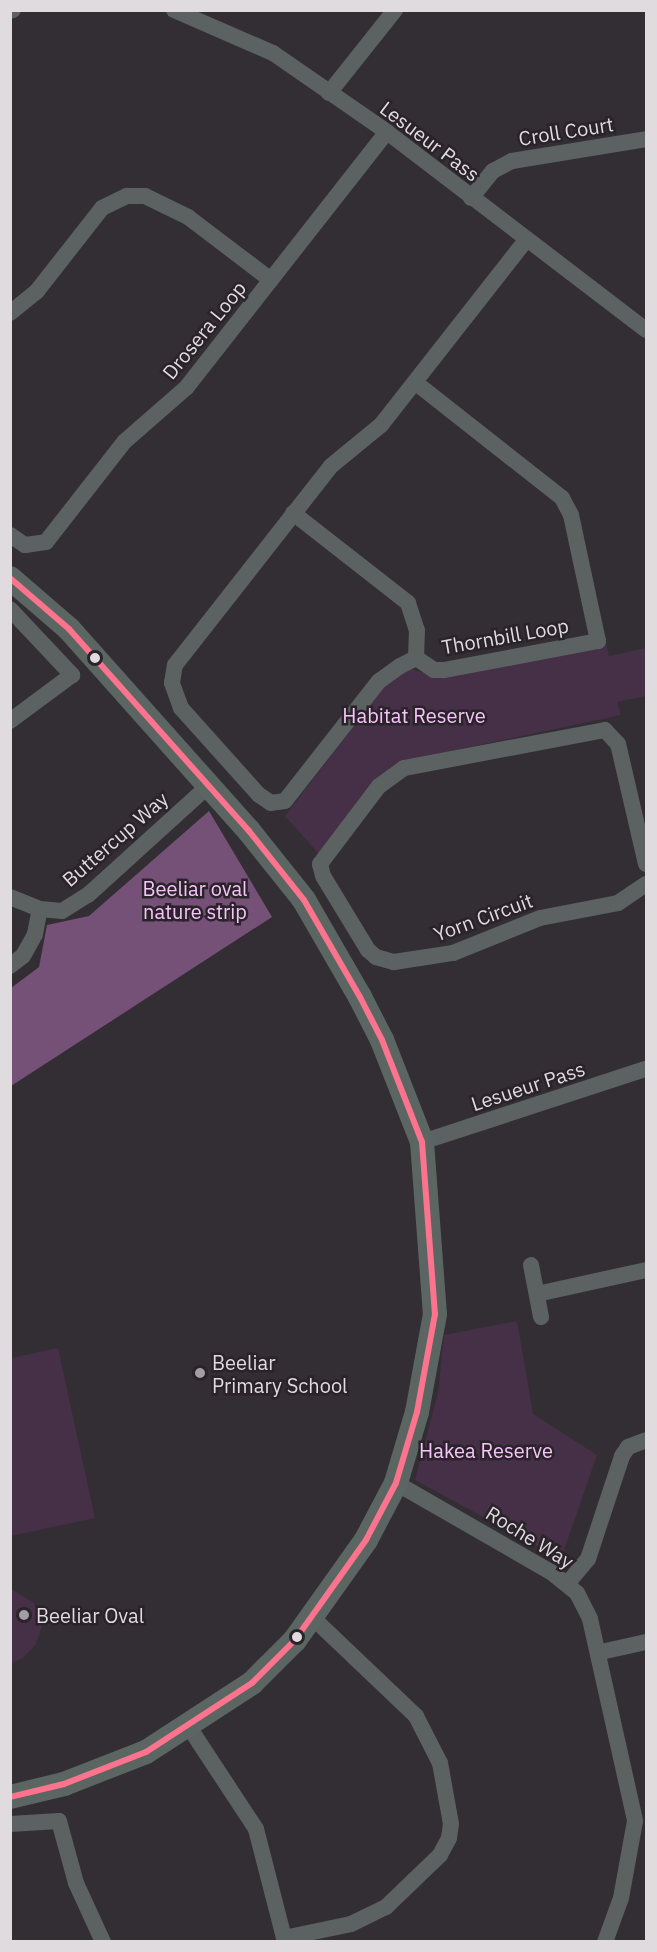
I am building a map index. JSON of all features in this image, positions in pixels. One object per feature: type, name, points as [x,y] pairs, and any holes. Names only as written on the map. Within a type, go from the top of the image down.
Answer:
[{"type":"street","name":"Lesueur Pass","points":[[174,10],[255,43],[387,132],[646,330]]},
{"type":"street","points":[[329,93],[395,10]]},
{"type":"street","name":"Drosera Loop","points":[[10,535],[25,545],[46,542],[124,442],[186,388],[387,132]]},
{"type":"street","name":"Croll Court","points":[[471,198],[494,171],[513,161],[646,139]]},
{"type":"street","points":[[10,313],[37,291],[102,208],[127,196],[145,196],[188,217],[271,280]]},
{"type":"street","name":"Thornbill Loop","points":[[416,383],[562,498],[571,515],[598,641],[444,670],[434,670],[416,658],[379,681],[285,801],[278,804],[264,800],[181,708],[172,683],[179,657],[331,466],[381,425],[416,383],[526,240]]},
{"type":"street","points":[[293,513],[408,603],[417,630],[416,658]]},
{"type":"street","points":[[10,578],[69,629],[208,786],[304,900],[382,1040],[422,1142],[435,1314],[417,1412],[396,1483],[366,1540],[295,1640],[252,1683],[189,1727],[107,1769],[10,1797]]},
{"type":"street","points":[[10,609],[72,675],[10,721]]},
{"type":"street","name":"Yorn Circuit","points":[[646,864],[618,744],[605,730],[404,768],[379,786],[320,864],[323,876],[368,950],[376,957],[394,962],[453,953],[540,918],[618,903],[646,884]]},
{"type":"street","name":"Buttercup Way","points":[[10,897],[40,909],[62,910],[88,895],[208,786]]},
{"type":"street","points":[[10,966],[23,956],[35,934],[40,909]]},
{"type":"street","name":"Lesueur Pass","points":[[422,1142],[646,1069]]},
{"type":"street","points":[[531,1265],[541,1317]]},
{"type":"street","points":[[537,1294],[646,1270]]},
{"type":"street","points":[[567,1584],[588,1559],[622,1456],[628,1447],[646,1440]]},
{"type":"street","name":"Roche Way","points":[[396,1483],[524,1555],[567,1584],[590,1619],[601,1652],[641,1820],[621,1898],[605,1941]]},
{"type":"street","points":[[189,1727],[256,1829],[284,1940],[351,1924],[386,1907],[440,1855],[449,1838],[451,1824],[441,1763],[416,1716],[312,1617]]},
{"type":"street","points":[[601,1652],[646,1642]]},
{"type":"street","points":[[10,1824],[53,1818],[59,1821],[76,1883],[103,1941]]},
{"type":"green space","name":"Habitat Reserve","points":[[606,643],[609,656],[646,648],[646,696],[617,702],[621,715],[427,756],[390,770],[319,854],[285,816],[393,675],[411,669],[440,678]]},
{"type":"green space","name":"Beeliar oval nature strip","points":[[209,811],[272,917],[11,1086],[11,988],[39,967],[47,925],[89,916]]},
{"type":"green space","name":"Hakea Reserve","points":[[517,1321],[533,1414],[597,1455],[561,1559],[415,1480],[438,1393],[444,1335]]},
{"type":"green space","points":[[58,1348],[95,1518],[11,1536],[11,1358]]},
{"type":"green space","name":"Beeliar Oval","points":[[11,1589],[34,1603],[42,1626],[36,1644],[23,1658],[11,1663]]},
{"type":"transit line","points":[[10,578],[69,629],[249,831],[304,900],[382,1040],[422,1142],[435,1314],[417,1412],[396,1483],[366,1540],[295,1640],[252,1683],[146,1752],[64,1784],[10,1797]]},
{"type":"place","name":"Beeliar Primary School","points":[[200,1373]]},
{"type":"place","name":"Beeliar Oval","points":[[24,1615]]}]
